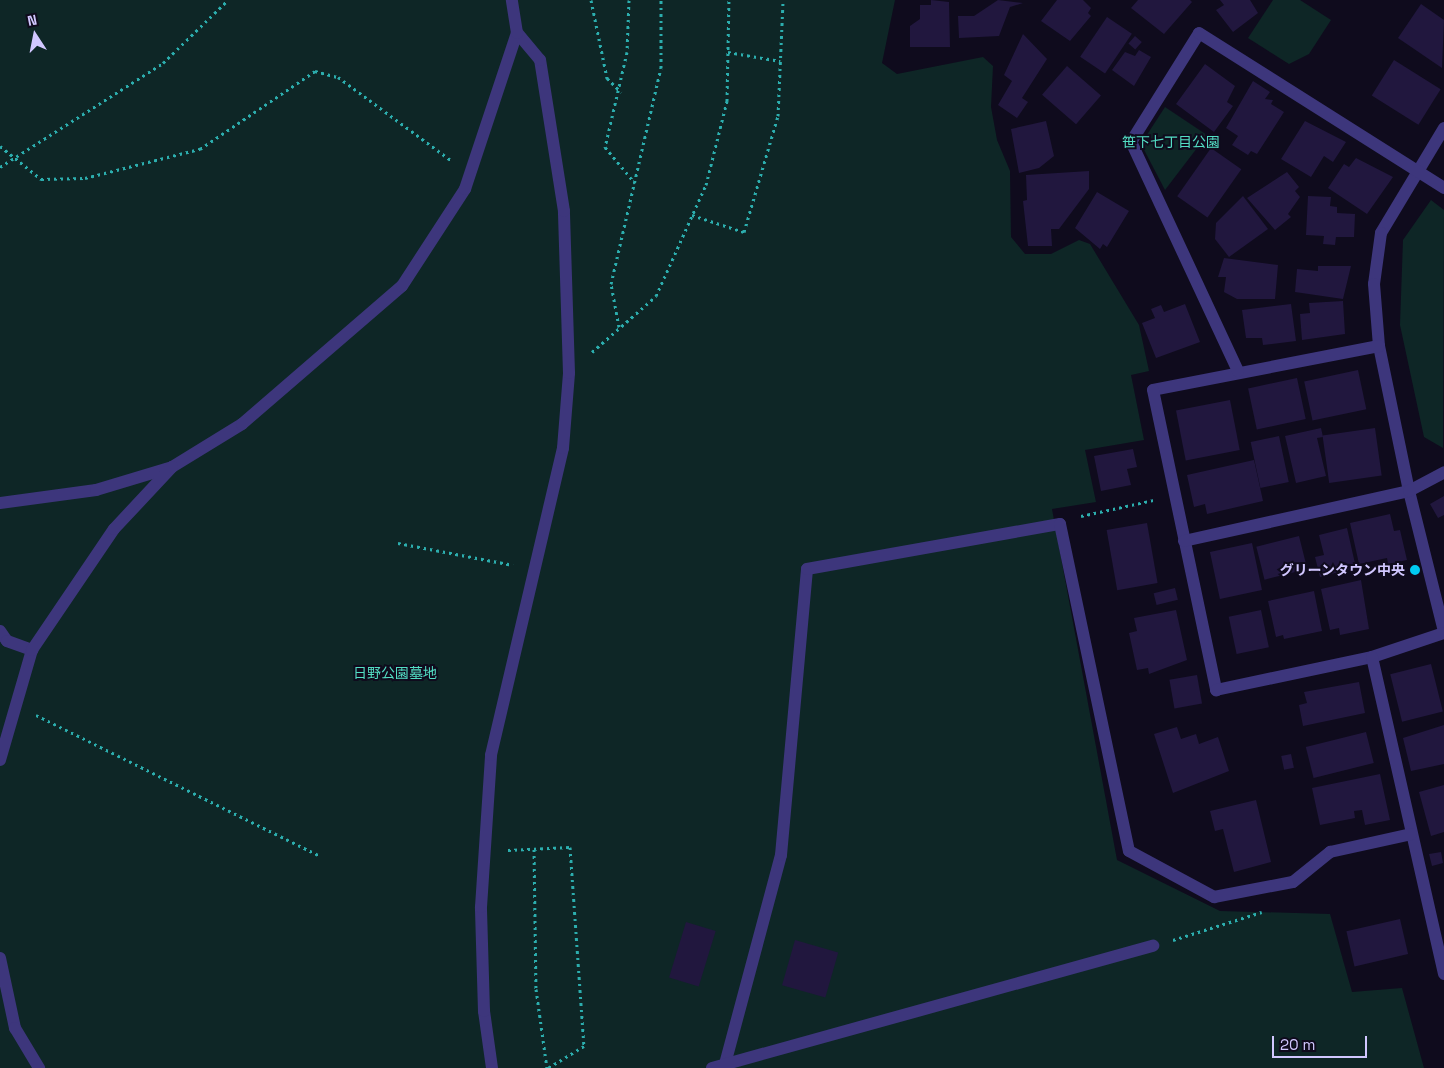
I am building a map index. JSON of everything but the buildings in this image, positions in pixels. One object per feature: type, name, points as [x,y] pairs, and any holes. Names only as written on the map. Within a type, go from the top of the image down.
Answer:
[{"type":"street","points":[[0,503],[96,490],[172,467],[242,424],[402,286],[470,175],[517,33],[512,0]]},
{"type":"street","points":[[492,1068],[484,1011],[485,851],[491,755],[533,569],[563,448],[569,373],[564,211],[540,60],[517,33]]},
{"type":"street","points":[[1238,371],[1131,142],[1199,33],[1444,188]]},
{"type":"street","points":[[1379,346],[1238,371],[1153,390],[1216,690],[1372,657],[1444,632],[1408,492],[1379,346],[1374,284],[1381,233],[1416,169],[1444,128]]},
{"type":"street","points":[[0,760],[32,650],[114,529],[172,467]]},
{"type":"street","points":[[1184,542],[1408,492],[1444,472]]},
{"type":"street","points":[[725,1064],[781,855],[806,569],[1060,524],[1129,851],[1214,897],[1293,882],[1330,852],[1411,834]]},
{"type":"street","points":[[0,631],[7,641],[32,650]]},
{"type":"street","points":[[1372,657],[1444,974]]},
{"type":"street","points":[[712,1068],[1153,946]]},
{"type":"street","points":[[0,958],[15,1028],[39,1068]]},
{"type":"path","points":[[0,167],[10,157],[163,63],[228,0]]},
{"type":"path","points":[[592,0],[607,78],[621,92]]},
{"type":"path","points":[[630,0],[621,92],[605,147],[635,183]]},
{"type":"path","points":[[620,328],[611,284],[661,68],[662,0]]},
{"type":"path","points":[[569,373],[656,296],[706,185],[727,100],[729,0]]},
{"type":"path","points":[[692,216],[744,232],[778,116],[783,0]]},
{"type":"path","points":[[728,52],[780,60]]},
{"type":"path","points":[[0,146],[10,157],[41,180],[85,178],[200,149],[315,72],[338,77],[470,175]]},
{"type":"path","points":[[1060,524],[1175,495]]},
{"type":"path","points":[[398,543],[533,569]]},
{"type":"path","points":[[16,705],[320,856]]},
{"type":"path","points":[[485,851],[570,847],[584,1046],[547,1068],[536,989],[534,849]]},
{"type":"path","points":[[1153,946],[1265,909]]},
{"type":"green space","name":"日野公園墓地","points":[[0,0],[895,0],[882,63],[897,74],[983,57],[993,66],[991,107],[997,140],[1010,171],[1011,237],[1025,254],[1051,254],[1079,240],[1090,244],[1139,325],[1149,371],[1131,375],[1144,440],[1085,450],[1096,502],[1052,509],[1117,860],[1220,911],[1330,914],[1352,992],[1402,988],[1424,1068],[0,1068]]},
{"type":"green space","points":[[1273,0],[1300,0],[1331,20],[1309,54],[1289,64],[1248,38]]},
{"type":"green space","name":"笹下七丁目公園","points":[[1165,107],[1207,135],[1165,190],[1141,144]]},
{"type":"green space","points":[[1431,200],[1444,210],[1443,448],[1424,437],[1400,325],[1403,240]]},
{"type":"place","name":"グリーンタウン中央","points":[[1415,570]]}]
